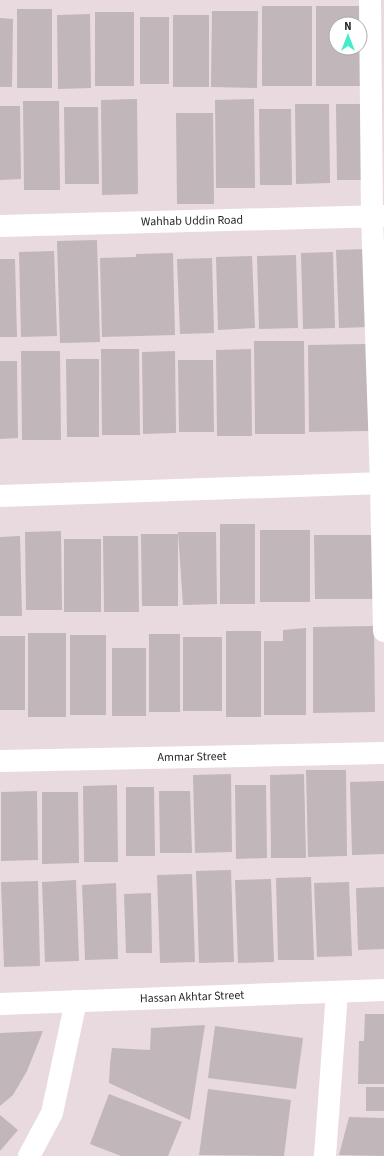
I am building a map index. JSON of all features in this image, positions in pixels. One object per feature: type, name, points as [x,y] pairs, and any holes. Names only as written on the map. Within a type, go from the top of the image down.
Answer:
[{"type":"street","points":[[370,0],[378,216],[384,631]]},
{"type":"street","name":"Wahhab Uddin Road","points":[[0,226],[378,216]]},
{"type":"street","points":[[0,496],[382,483]]},
{"type":"street","name":"Ammar Street","points":[[0,761],[384,753]]},
{"type":"street","name":"Hassan Akhtar Street","points":[[0,1004],[384,990]]},
{"type":"street","points":[[325,1156],[337,992]]},
{"type":"street","points":[[29,1156],[52,1113],[76,1001]]},
{"type":"building","points":[[262,6],[312,6],[312,86],[262,86]]},
{"type":"building","points":[[316,6],[366,6],[366,16],[328,16],[328,56],[366,56],[366,86],[316,86]]},
{"type":"building","points":[[17,9],[52,9],[52,88],[17,88]]},
{"type":"building","points":[[212,11],[258,11],[257,88],[211,87]]},
{"type":"building","points":[[95,12],[134,12],[134,86],[95,86]]},
{"type":"building","points":[[90,14],[91,88],[58,89],[57,15]]},
{"type":"building","points":[[173,15],[209,15],[209,87],[173,87]]},
{"type":"building","points":[[140,17],[169,17],[169,84],[140,84]]},
{"type":"building","points":[[0,18],[13,19],[12,87],[0,87]]},
{"type":"building","points":[[137,99],[138,194],[102,195],[101,100]]},
{"type":"building","points":[[254,99],[255,188],[216,188],[215,100]]},
{"type":"building","points":[[23,101],[59,101],[60,190],[24,190]]},
{"type":"building","points":[[295,104],[329,104],[330,183],[296,184]]},
{"type":"building","points":[[336,104],[365,104],[366,180],[337,180]]},
{"type":"building","points":[[0,106],[20,106],[21,179],[0,180]]},
{"type":"building","points":[[64,107],[98,107],[99,184],[65,184]]},
{"type":"building","points":[[259,109],[291,109],[292,185],[260,185]]},
{"type":"building","points":[[176,113],[213,113],[214,204],[177,204]]},
{"type":"building","points":[[97,240],[100,342],[60,343],[57,241]]},
{"type":"building","points":[[368,249],[370,327],[339,328],[336,250]]},
{"type":"building","points":[[54,251],[57,336],[21,337],[19,252]]},
{"type":"building","points":[[333,252],[335,328],[303,329],[301,253]]},
{"type":"building","points":[[173,253],[175,335],[102,337],[100,258],[136,257],[136,254]]},
{"type":"building","points":[[296,255],[298,328],[259,329],[257,256]]},
{"type":"building","points":[[252,256],[255,328],[218,330],[216,257]]},
{"type":"building","points":[[212,258],[214,333],[180,334],[177,259]]},
{"type":"building","points":[[0,259],[15,259],[17,337],[0,337]]},
{"type":"building","points":[[254,341],[304,341],[305,434],[255,434]]},
{"type":"building","points":[[368,344],[369,431],[309,432],[308,345]]},
{"type":"building","points":[[101,349],[139,349],[140,435],[102,435]]},
{"type":"building","points":[[251,349],[252,436],[217,436],[216,350]]},
{"type":"building","points":[[21,351],[60,351],[61,440],[22,440]]},
{"type":"building","points":[[175,351],[176,433],[143,434],[142,352]]},
{"type":"building","points":[[66,359],[99,359],[99,437],[67,437]]},
{"type":"building","points":[[178,360],[213,360],[214,432],[179,432]]},
{"type":"building","points":[[0,361],[17,361],[18,438],[0,439]]},
{"type":"building","points":[[220,524],[255,524],[255,604],[220,604]]},
{"type":"building","points":[[260,530],[310,530],[310,602],[260,602]]},
{"type":"building","points":[[61,531],[62,610],[26,610],[25,532]]},
{"type":"building","points":[[178,532],[216,532],[217,604],[183,605]]},
{"type":"building","points":[[141,534],[178,534],[178,606],[142,606]]},
{"type":"building","points":[[314,535],[373,535],[374,599],[315,599]]},
{"type":"building","points":[[20,536],[22,616],[0,616],[0,537]]},
{"type":"building","points":[[103,536],[138,536],[139,612],[104,612]]},
{"type":"building","points":[[64,539],[101,539],[101,612],[64,612]]},
{"type":"building","points":[[374,626],[375,712],[313,713],[313,627]]},
{"type":"building","points":[[306,628],[306,715],[264,715],[264,641],[283,641],[283,630]]},
{"type":"building","points":[[226,631],[261,631],[261,717],[226,717]]},
{"type":"building","points":[[28,633],[66,633],[66,717],[28,717]]},
{"type":"building","points":[[149,634],[180,634],[180,712],[149,712]]},
{"type":"building","points":[[70,635],[106,635],[106,715],[70,715]]},
{"type":"building","points":[[0,636],[25,636],[25,710],[0,710]]},
{"type":"building","points":[[183,637],[222,637],[222,711],[183,711]]},
{"type":"building","points":[[112,648],[146,648],[146,716],[112,716]]},
{"type":"building","points":[[306,770],[346,770],[347,856],[308,857]]},
{"type":"building","points":[[231,774],[232,852],[195,853],[193,775]]},
{"type":"building","points":[[304,774],[306,858],[271,858],[270,775]]},
{"type":"building","points":[[384,781],[384,854],[352,855],[350,782]]},
{"type":"building","points":[[117,785],[118,862],[84,862],[83,786]]},
{"type":"building","points":[[235,785],[266,785],[267,858],[236,859]]},
{"type":"building","points":[[126,787],[154,787],[155,856],[126,856]]},
{"type":"building","points":[[37,791],[38,860],[1,861],[1,792]]},
{"type":"building","points":[[159,791],[190,791],[192,853],[160,853]]},
{"type":"building","points":[[42,792],[78,792],[79,863],[42,864]]},
{"type":"building","points":[[231,870],[234,962],[199,963],[196,871]]},
{"type":"building","points":[[192,874],[195,962],[160,963],[157,875]]},
{"type":"building","points":[[311,877],[314,960],[278,960],[276,878]]},
{"type":"building","points":[[271,879],[274,962],[238,963],[235,880]]},
{"type":"building","points":[[76,880],[79,961],[45,962],[42,882]]},
{"type":"building","points":[[38,881],[40,966],[4,967],[1,882]]},
{"type":"building","points":[[349,882],[352,956],[317,957],[314,883]]},
{"type":"building","points":[[116,883],[118,959],[85,960],[82,885]]},
{"type":"building","points":[[384,887],[384,949],[358,950],[356,888]]},
{"type":"building","points":[[151,893],[152,953],[126,953],[124,894]]},
{"type":"building","points":[[365,1014],[384,1014],[384,1084],[358,1084],[359,1041],[364,1041]]},
{"type":"building","points":[[205,1025],[190,1120],[109,1083],[112,1048],[150,1050],[151,1028]]},
{"type":"building","points":[[215,1026],[303,1038],[296,1089],[208,1078]]},
{"type":"building","points":[[43,1031],[27,1071],[13,1095],[0,1106],[0,1033]]},
{"type":"building","points":[[366,1087],[384,1087],[384,1111],[366,1111]]},
{"type":"building","points":[[208,1089],[291,1100],[284,1156],[199,1155]]},
{"type":"building","points":[[109,1094],[182,1122],[168,1156],[121,1156],[90,1144]]},
{"type":"building","points":[[0,1115],[18,1130],[0,1151]]},
{"type":"building","points":[[349,1117],[384,1118],[384,1156],[339,1155]]}]
